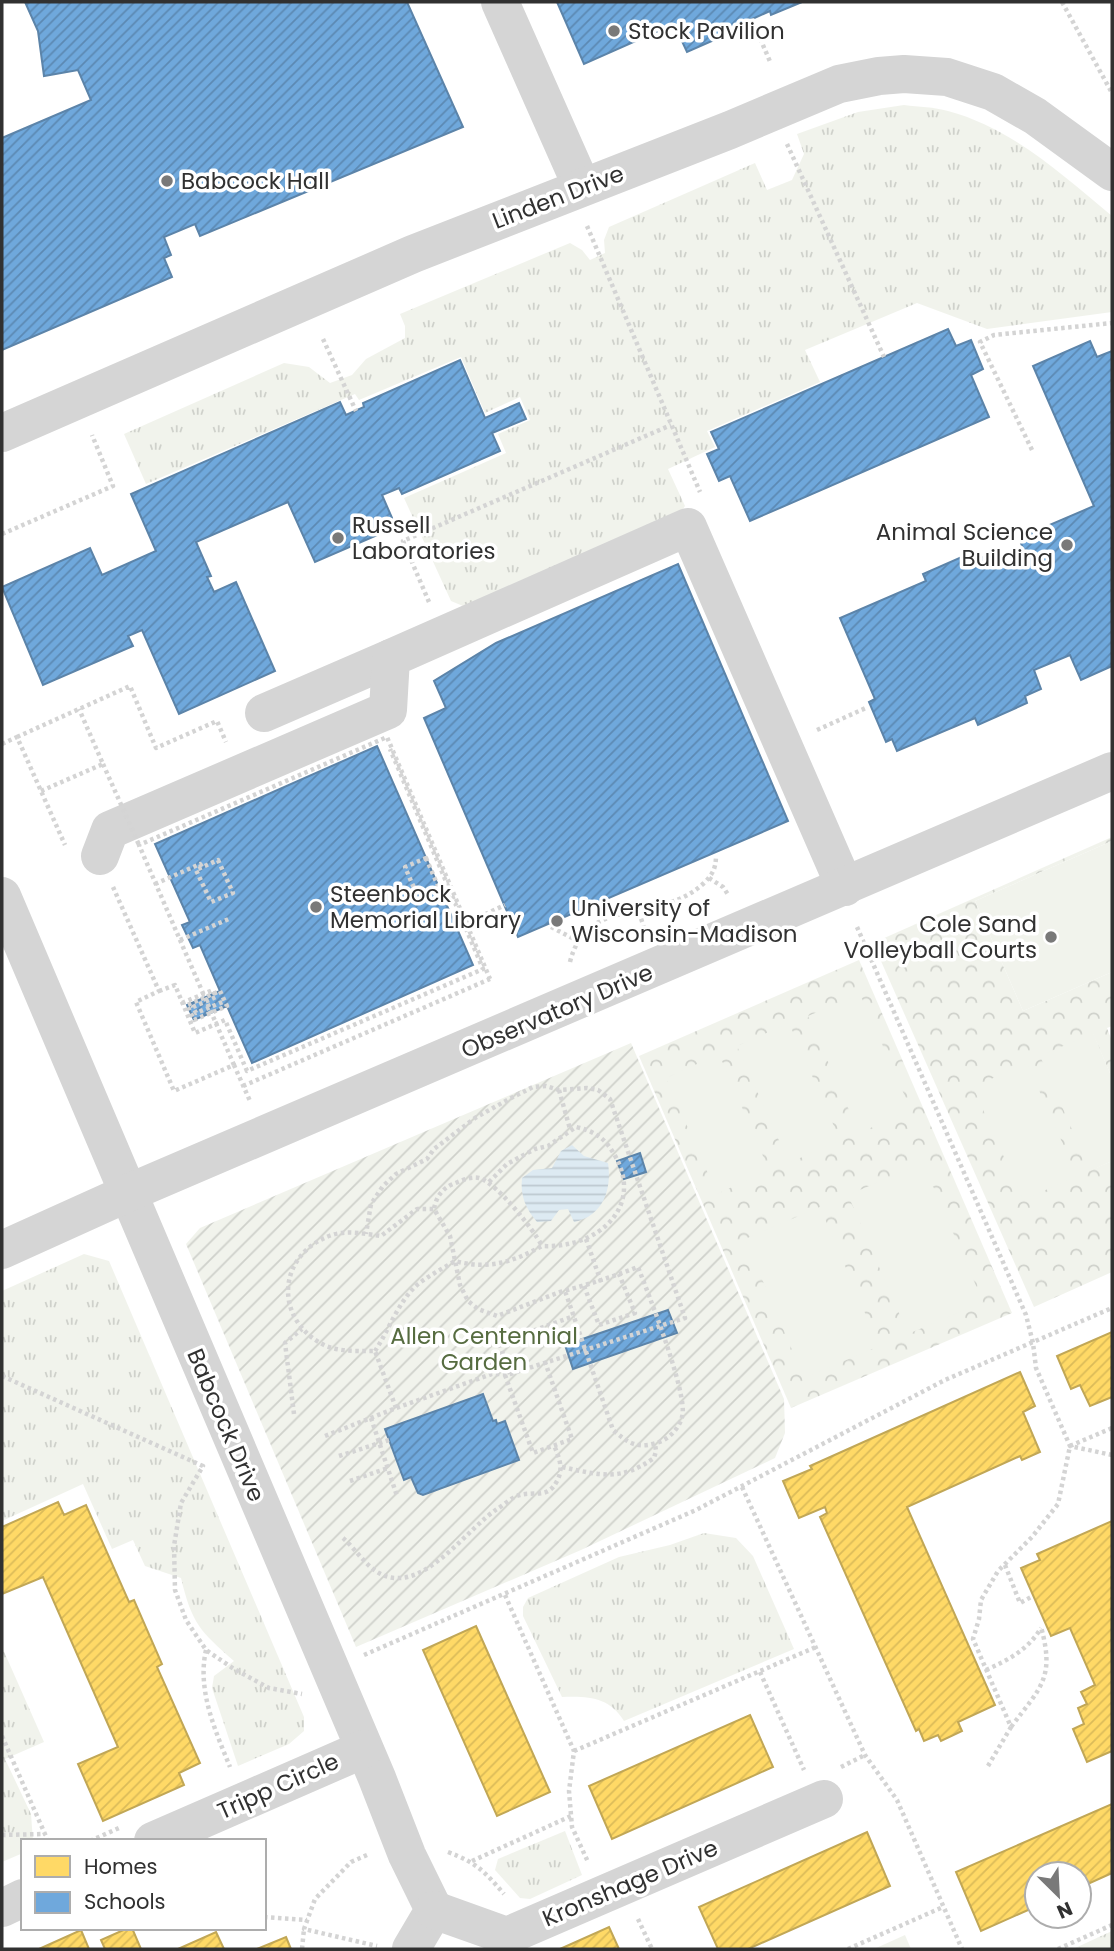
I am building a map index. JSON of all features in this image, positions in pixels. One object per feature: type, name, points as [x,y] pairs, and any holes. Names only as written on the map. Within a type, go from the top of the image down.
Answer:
[{"type":"street","points":[[500,2],[582,187]]},
{"type":"street","name":"Linden Drive","points":[[2,433],[413,254],[839,84],[904,74],[947,78],[993,92],[1035,117],[1112,172]]},
{"type":"street","points":[[264,713],[444,635],[611,577],[688,527],[845,887]]},
{"type":"street","points":[[100,856],[110,830],[388,710],[391,658]]},
{"type":"street","name":"Observatory Drive","points":[[2,1251],[128,1194],[1112,771]]},
{"type":"street","name":"Babcock Drive","points":[[2,896],[407,1855],[434,1910]]},
{"type":"street","name":"Tripp Circle","points":[[158,1839],[364,1749]]},
{"type":"street","name":"Kronshage Drive","points":[[434,1910],[507,1936],[817,1791]]},
{"type":"street","points":[[2,1908],[21,1899]]},
{"type":"street","points":[[395,1948],[434,1910]]},
{"type":"path","points":[[1062,2],[1112,93]]},
{"type":"path","points":[[752,19],[771,64]]},
{"type":"path","points":[[786,141],[884,357]]},
{"type":"path","points":[[1032,450],[980,342],[993,335],[1112,323]]},
{"type":"path","points":[[323,339],[356,411]]},
{"type":"path","points":[[444,635],[403,541],[671,425]]},
{"type":"path","points":[[2,534],[113,486],[92,435]]},
{"type":"path","points":[[2,744],[130,686],[156,747],[217,721],[226,742]]},
{"type":"path","points":[[816,730],[867,707]]},
{"type":"path","points":[[79,709],[254,1112]]},
{"type":"path","points":[[234,1065],[174,1091],[136,1002],[175,985],[195,1033],[225,1020],[247,1071],[483,969],[376,716]]},
{"type":"path","points":[[17,737],[74,867],[100,856],[159,992]]},
{"type":"path","points":[[139,845],[387,737],[490,979],[243,1086]]},
{"type":"path","points":[[41,791],[103,764]]},
{"type":"path","points":[[569,965],[578,941],[595,923],[607,917],[639,912],[684,899],[709,878],[716,867],[716,855]]},
{"type":"path","points":[[426,858],[439,888],[442,892],[420,902],[405,867],[426,858]]},
{"type":"path","points":[[155,884],[200,864],[202,867],[218,860],[233,893],[211,902],[196,870],[202,867]]},
{"type":"path","points":[[709,878],[723,887],[734,904]]},
{"type":"path","points":[[439,888],[447,884]]},
{"type":"path","points":[[437,895],[439,901],[453,894]]},
{"type":"path","points":[[466,923],[505,905]]},
{"type":"path","points":[[639,912],[649,940]]},
{"type":"path","points":[[180,940],[231,918]]},
{"type":"path","points":[[551,927],[578,941]]},
{"type":"path","points":[[857,927],[1026,1315],[1036,1368],[1070,1446],[1058,1504],[998,1571],[981,1600],[973,1639],[1011,1727]]},
{"type":"path","points":[[182,1003],[212,990],[214,994]]},
{"type":"path","points":[[220,991],[227,1006],[194,1020],[187,1005],[214,994],[220,991]]},
{"type":"path","points":[[325,1436],[492,1374],[507,1374],[685,1318],[610,1099],[598,1090],[533,1087],[475,1118],[434,1149],[428,1159],[396,1174],[383,1186],[372,1203],[366,1234]]},
{"type":"path","points":[[559,1090],[569,1129]]},
{"type":"path","points":[[396,1408],[375,1351],[398,1309],[416,1286],[455,1261],[473,1266],[497,1265],[520,1259],[542,1246],[555,1247],[597,1235],[613,1220],[624,1193],[624,1171],[608,1144],[593,1131],[576,1127],[569,1129],[562,1138],[548,1146],[535,1149],[507,1164],[489,1182]]},
{"type":"path","points":[[542,1246],[489,1182],[476,1177],[447,1187],[436,1199],[434,1209],[450,1237],[460,1285],[468,1301],[485,1313],[497,1315],[565,1291],[601,1282],[638,1267],[660,1326],[683,1403],[682,1417],[663,1441],[643,1447],[629,1444],[613,1430],[565,1291]]},
{"type":"path","points":[[375,1351],[353,1351],[327,1346],[302,1329],[295,1318],[287,1294],[288,1276],[295,1262],[309,1247],[334,1234],[381,1237],[417,1209],[434,1209]]},
{"type":"path","points":[[586,1239],[601,1282]]},
{"type":"path","points":[[584,1286],[599,1325],[635,1313],[620,1274]]},
{"type":"path","points":[[356,1659],[696,1510],[945,1380],[1112,1308]]},
{"type":"path","points":[[545,1362],[572,1439],[533,1453],[499,1343],[574,1316]]},
{"type":"path","points":[[293,1414],[285,1343],[302,1329]]},
{"type":"path","points":[[2,1376],[203,1466],[181,1503],[174,1546],[175,1590],[186,1620],[206,1650],[234,1670],[270,1688],[302,1695]]},
{"type":"path","points":[[371,1418],[397,1496]]},
{"type":"path","points":[[1070,1446],[1112,1428]]},
{"type":"path","points":[[339,1456],[389,1440]]},
{"type":"path","points":[[562,1467],[604,1476],[626,1473],[654,1458],[655,1444]]},
{"type":"path","points":[[343,1538],[381,1576],[400,1579],[423,1571],[443,1558],[482,1519],[519,1495],[538,1495],[550,1490],[557,1482],[562,1467],[554,1445]]},
{"type":"path","points":[[1070,1446],[1112,1455]]},
{"type":"path","points":[[350,1481],[388,1468]]},
{"type":"path","points":[[742,1487],[864,1755],[897,1800],[962,1949]]},
{"type":"path","points":[[1005,1564],[1020,1603],[1033,1596]]},
{"type":"path","points":[[505,1595],[574,1751],[569,1790],[572,1827],[589,1864]]},
{"type":"path","points":[[986,1670],[1016,1656],[1035,1639],[1041,1627],[1047,1650],[1048,1670],[1037,1693],[1011,1727],[988,1766]]},
{"type":"path","points":[[574,1751],[816,1647]]},
{"type":"path","points":[[206,1650],[203,1673],[209,1714],[234,1775]]},
{"type":"path","points":[[760,1672],[817,1791]]},
{"type":"path","points":[[2,1736],[47,1839]]},
{"type":"path","points":[[472,1861],[571,1816]]},
{"type":"path","points":[[2,1835],[45,1834]]},
{"type":"path","points":[[302,1949],[303,1929],[315,1899],[335,1875],[351,1862],[369,1853],[366,1844]]},
{"type":"path","points":[[848,1949],[943,1907]]},
{"type":"path","points":[[266,1917],[307,1920]]},
{"type":"path","points":[[1058,1949],[1112,1925]]},
{"type":"path","points":[[303,1929],[395,1948]]},
{"type":"green space","points":[[904,105],[948,111],[994,129],[1035,154],[1112,216],[1112,312],[987,329],[917,303],[805,350],[820,382],[707,431],[715,447],[668,469],[685,506],[681,512],[463,606],[451,601],[404,498],[506,453],[498,434],[530,420],[520,397],[485,413],[461,357],[359,400],[355,394],[146,484],[124,434],[284,363],[309,367],[330,383],[352,375],[366,359],[405,338],[405,326],[400,314],[570,243],[582,250],[590,260],[605,253],[604,240],[609,227],[755,163],[767,190],[792,180],[804,154],[797,134],[858,112]]},
{"type":"green space","points":[[1112,837],[1112,841],[975,901],[1023,1011],[1112,972],[1112,1026],[1107,1028],[1112,1041],[1112,1078],[1093,1034],[1091,1170],[1112,1161],[1112,1272],[1034,1307],[873,943]]},
{"type":"green space","name":"Cole Sand Volleyball Courts","points":[[1112,841],[1112,972],[1023,1011],[975,901]]},
{"type":"green space","points":[[859,960],[1012,1313],[791,1408],[639,1056]]},
{"type":"green space","points":[[860,994],[911,1110],[859,1133],[808,1016]]},
{"type":"green space","points":[[789,1023],[840,1140],[789,1163],[737,1046]]},
{"type":"green space","points":[[1093,1033],[1112,1078],[1112,1161],[1090,1171],[1040,1056]]},
{"type":"green space","name":"Allen Centennial Garden","points":[[631,1043],[784,1399],[785,1433],[775,1458],[581,1550],[356,1647],[186,1244],[200,1228]]},
{"type":"green space","points":[[719,1054],[769,1170],[717,1194],[666,1078]]},
{"type":"green space","points":[[1027,1063],[1077,1176],[1023,1200],[973,1087]]},
{"type":"green space","points":[[923,1163],[983,1302],[908,1334],[848,1195]]},
{"type":"green space","points":[[820,1207],[879,1346],[804,1378],[745,1239]]},
{"type":"green space","points":[[84,1254],[109,1261],[304,1717],[304,1731],[289,1744],[238,1766],[212,1688],[214,1676],[234,1661],[199,1625],[189,1606],[181,1578],[145,1566],[133,1540],[112,1549],[83,1484],[2,1521],[2,1291]]},
{"type":"green space","points":[[704,1533],[736,1538],[753,1556],[794,1649],[624,1721],[612,1707],[598,1700],[562,1697],[523,1616],[523,1607],[528,1598],[619,1557],[670,1545]]},
{"type":"green space","points":[[2,1647],[44,1742],[5,1759],[31,1814],[33,1839],[21,1839],[21,1854],[2,1862]]},
{"type":"green space","points":[[565,1831],[582,1875],[530,1899],[520,1898],[495,1870],[498,1859]]},
{"type":"green space","points":[[1112,1931],[1112,1949],[1073,1949]]},
{"type":"green space","points":[[905,1935],[911,1949],[874,1949]]},
{"type":"shaded area","points":[[572,1145],[584,1156],[608,1163],[607,1192],[599,1208],[584,1219],[574,1222],[568,1209],[559,1210],[551,1221],[537,1222],[525,1202],[522,1178],[533,1170],[552,1168],[561,1151]]},
{"type":"building: Homes","points":[[1112,1332],[1112,1397],[1090,1406],[1080,1385],[1071,1389],[1057,1356]]},
{"type":"building: Homes","points":[[1020,1372],[1035,1406],[1023,1412],[1040,1452],[1022,1460],[1020,1456],[907,1507],[995,1705],[958,1722],[962,1731],[941,1741],[938,1735],[924,1741],[919,1729],[916,1731],[820,1517],[827,1513],[825,1507],[799,1518],[783,1481],[812,1469],[810,1466]]},
{"type":"building: Homes","points":[[58,1502],[64,1515],[86,1505],[129,1602],[134,1600],[162,1664],[157,1667],[200,1763],[179,1773],[184,1785],[103,1821],[78,1764],[118,1747],[43,1577],[2,1594],[2,1527]]},
{"type":"building: Homes","points":[[1112,1521],[1112,1751],[1087,1762],[1073,1729],[1084,1724],[1078,1708],[1087,1704],[1081,1692],[1095,1685],[1070,1628],[1051,1636],[1021,1568],[1040,1560],[1037,1554]]},
{"type":"building: Homes","points":[[476,1626],[550,1792],[497,1816],[423,1650]]},
{"type":"building: Homes","points":[[750,1715],[773,1767],[612,1839],[589,1786]]},
{"type":"building: Homes","points":[[1112,1804],[1112,1873],[1093,1882],[1093,1860],[1023,1860],[1023,1912],[981,1931],[956,1872]]},
{"type":"building: Homes","points":[[867,1832],[890,1886],[748,1949],[718,1949],[699,1907]]},
{"type":"building: Homes","points":[[609,1927],[619,1949],[560,1949]]},
{"type":"building: Homes","points":[[81,1930],[89,1949],[39,1949]]},
{"type":"building: Homes","points":[[124,1930],[133,1930],[141,1949],[105,1949],[101,1940]]},
{"type":"building: Homes","points":[[216,1932],[224,1949],[178,1949]]},
{"type":"building: Homes","points":[[286,1937],[291,1949],[257,1949]]},
{"type":"building: Schools","name":"Babcock Hall","points":[[25,2],[407,2],[463,127],[200,236],[195,224],[164,237],[171,255],[164,258],[172,277],[2,350],[2,138],[91,100],[78,70],[44,76],[38,31]]},
{"type":"building: Schools","name":"Stock Pavilion","points":[[557,2],[802,2],[771,15],[770,11],[687,52],[674,24],[584,64]]},
{"type":"building: Schools","points":[[948,329],[956,346],[971,340],[983,369],[971,375],[989,417],[750,521],[730,476],[719,481],[707,454],[719,449],[711,432]]},
{"type":"building: Schools","name":"Animal Science Building","points":[[1090,341],[1097,357],[1112,351],[1112,666],[1081,680],[1070,655],[1034,670],[1041,689],[1025,696],[1027,703],[978,725],[975,718],[897,751],[892,739],[886,742],[869,702],[875,699],[840,618],[926,581],[923,574],[973,552],[976,560],[997,551],[1005,568],[1027,559],[1019,538],[1094,506],[1033,366]]},
{"type":"building: Schools","name":"Russell Laboratories","points":[[460,360],[485,418],[519,403],[526,419],[492,433],[500,451],[402,494],[399,488],[382,495],[396,527],[315,562],[288,502],[196,542],[211,576],[207,577],[214,592],[236,582],[275,671],[179,714],[142,630],[128,636],[133,646],[43,685],[2,587],[90,548],[102,575],[156,551],[131,494],[340,402],[346,415],[364,407],[363,403]]},
{"type":"building: Schools","points":[[678,564],[788,821],[518,937],[424,718],[446,708],[434,681],[496,643]]},
{"type":"building: Schools","name":"Steenbock Memorial Library","points":[[377,746],[473,965],[252,1063],[227,1006],[194,1020],[187,1005],[220,991],[200,945],[193,948],[182,925],[190,922],[155,844]]},
{"type":"building: Schools","points":[[640,1153],[646,1172],[624,1179],[617,1161]]},
{"type":"building: Schools","points":[[668,1310],[677,1333],[573,1369],[565,1345]]},
{"type":"building: Schools","points":[[483,1394],[493,1421],[496,1420],[497,1424],[505,1421],[519,1460],[423,1495],[418,1493],[411,1477],[404,1480],[385,1429]]},
{"type":"place","name":"Stock Pavilion","points":[[614,31]]},
{"type":"place","name":"Babcock Hall","points":[[167,181]]},
{"type":"place","name":"Russell Laboratories","points":[[338,538]]},
{"type":"place","name":"Animal Science Building","points":[[1067,545]]},
{"type":"place","name":"Steenbock Memorial Library","points":[[316,907]]},
{"type":"place","name":"University of Wisconsin-Madison","points":[[557,921]]},
{"type":"place","name":"Cole Sand Volleyball Courts","points":[[1051,937]]}]
